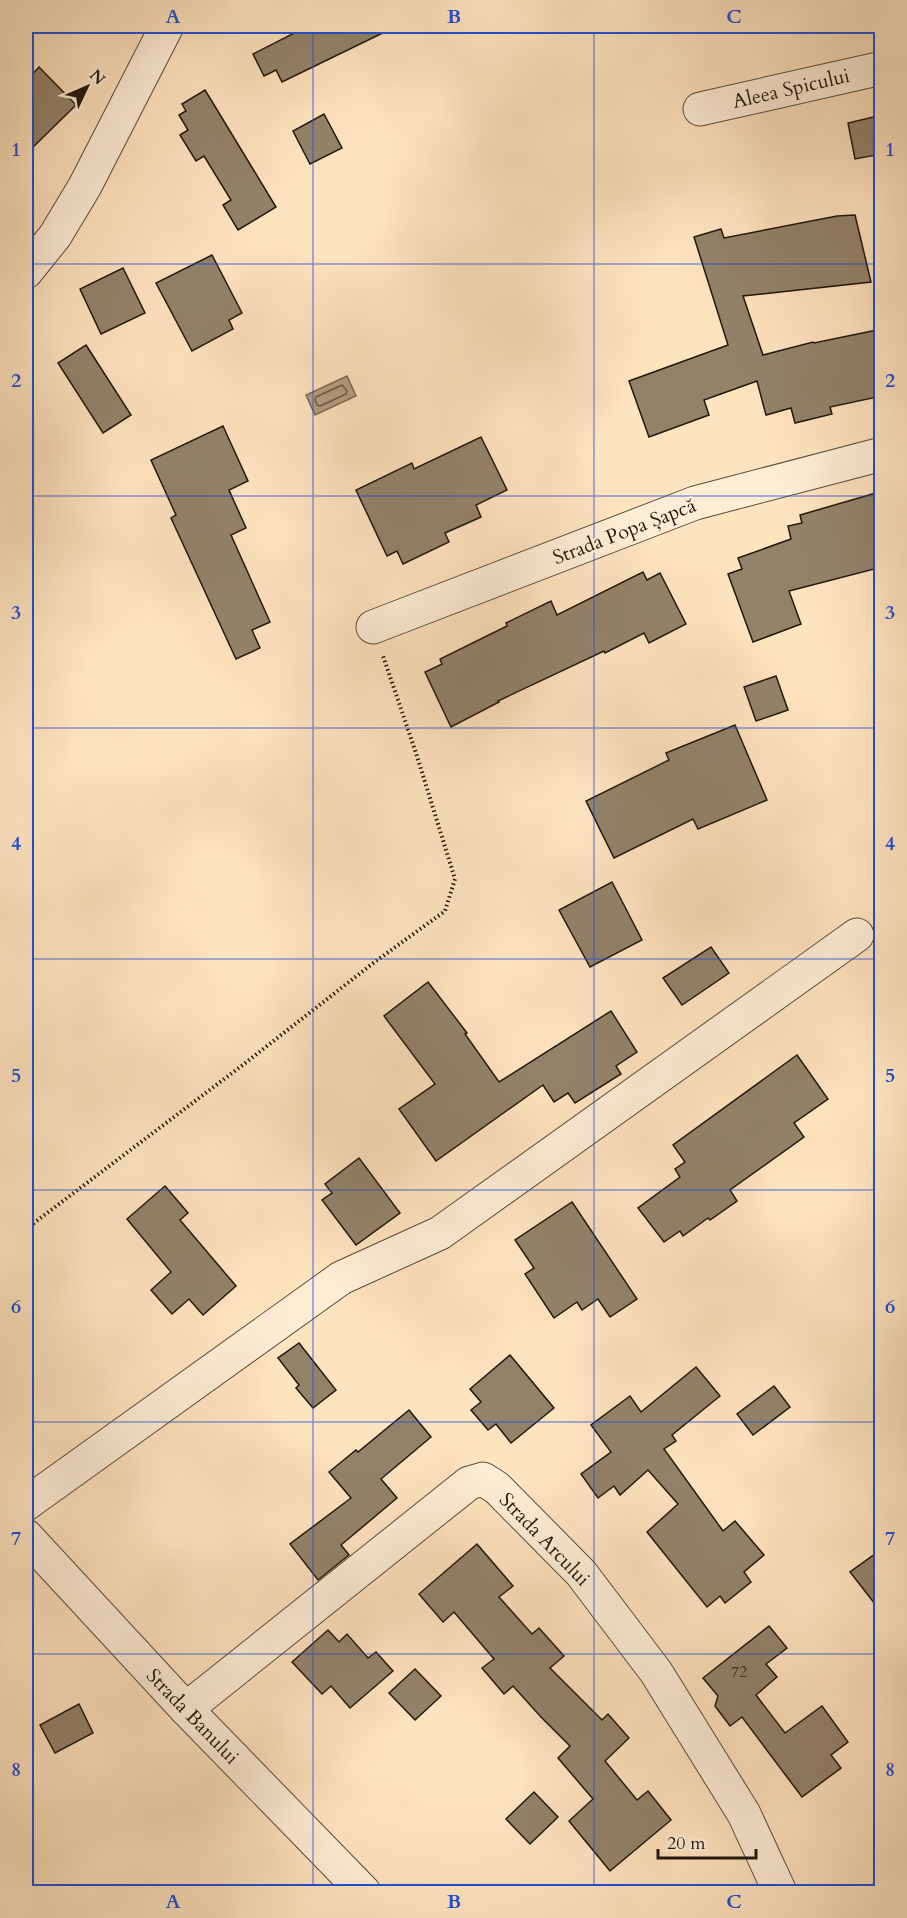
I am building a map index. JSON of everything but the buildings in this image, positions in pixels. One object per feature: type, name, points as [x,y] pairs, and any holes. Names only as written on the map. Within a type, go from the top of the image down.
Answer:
[{"type":"street","points":[[26,272],[55,236],[85,186],[167,26]]},
{"type":"street","name":"Aleea Spicului","points":[[700,109],[882,68]]},
{"type":"street","name":"Strada Popa Șapcă","points":[[373,627],[695,503],[882,454]]},
{"type":"street","points":[[26,1504],[341,1278],[440,1233],[857,935]]},
{"type":"street","name":"Strada Arcului","points":[[186,1709],[468,1483],[483,1479],[497,1488],[581,1573],[656,1672],[744,1814],[780,1893]]},
{"type":"street","name":"Strada Banului","points":[[26,1536],[186,1709],[364,1893]]},
{"type":"path","points":[[26,1229],[372,964],[445,911],[455,879],[416,753],[373,627]]},
{"type":"water","points":[[347,376],[356,396],[315,415],[306,395]]}]
